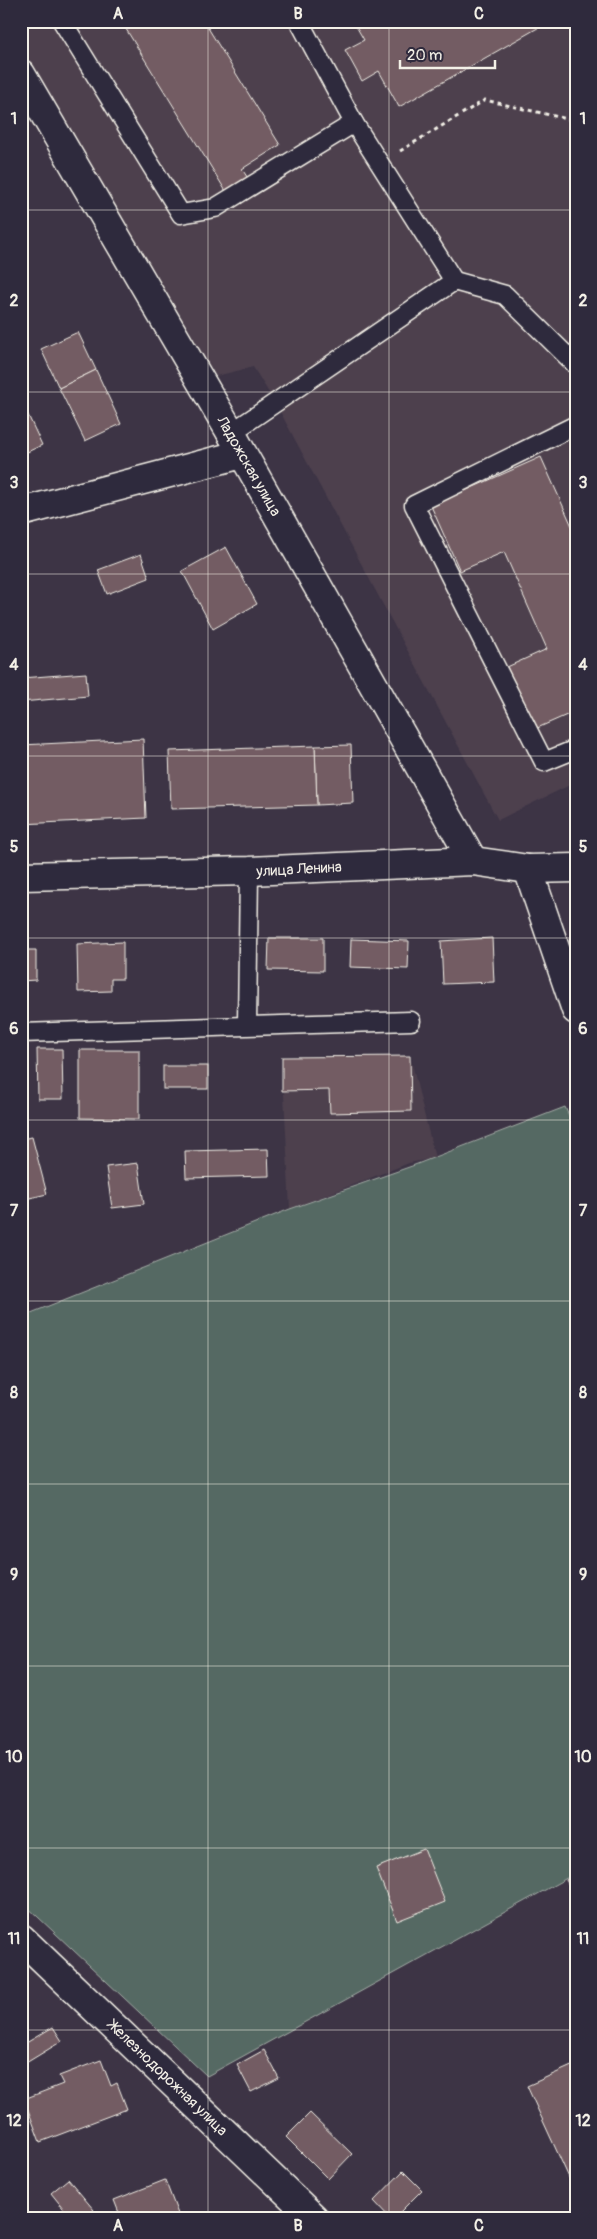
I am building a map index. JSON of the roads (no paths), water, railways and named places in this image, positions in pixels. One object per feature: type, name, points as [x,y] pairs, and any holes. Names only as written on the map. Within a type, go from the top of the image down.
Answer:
[{"type":"street","name":"Ладожская улица","points":[[21,74],[236,444],[474,861]]},
{"type":"street","points":[[21,512],[236,444]]},
{"type":"street","name":"улица Ленина","points":[[21,876],[249,871],[474,861],[528,869],[576,868]]},
{"type":"street","points":[[528,869],[576,1010]]},
{"type":"street","name":"Железнодорожная улица","points":[[21,1938],[314,2218]]},
{"type":"lane","points":[[62,21],[181,214],[215,208],[354,123]]},
{"type":"lane","points":[[298,21],[354,123],[454,281],[505,295],[576,365]]},
{"type":"lane","points":[[236,444],[454,281]]},
{"type":"lane","points":[[576,425],[414,504],[544,762],[576,749]]},
{"type":"lane","points":[[247,1025],[249,871]]},
{"type":"lane","points":[[21,1033],[411,1021]]}]
